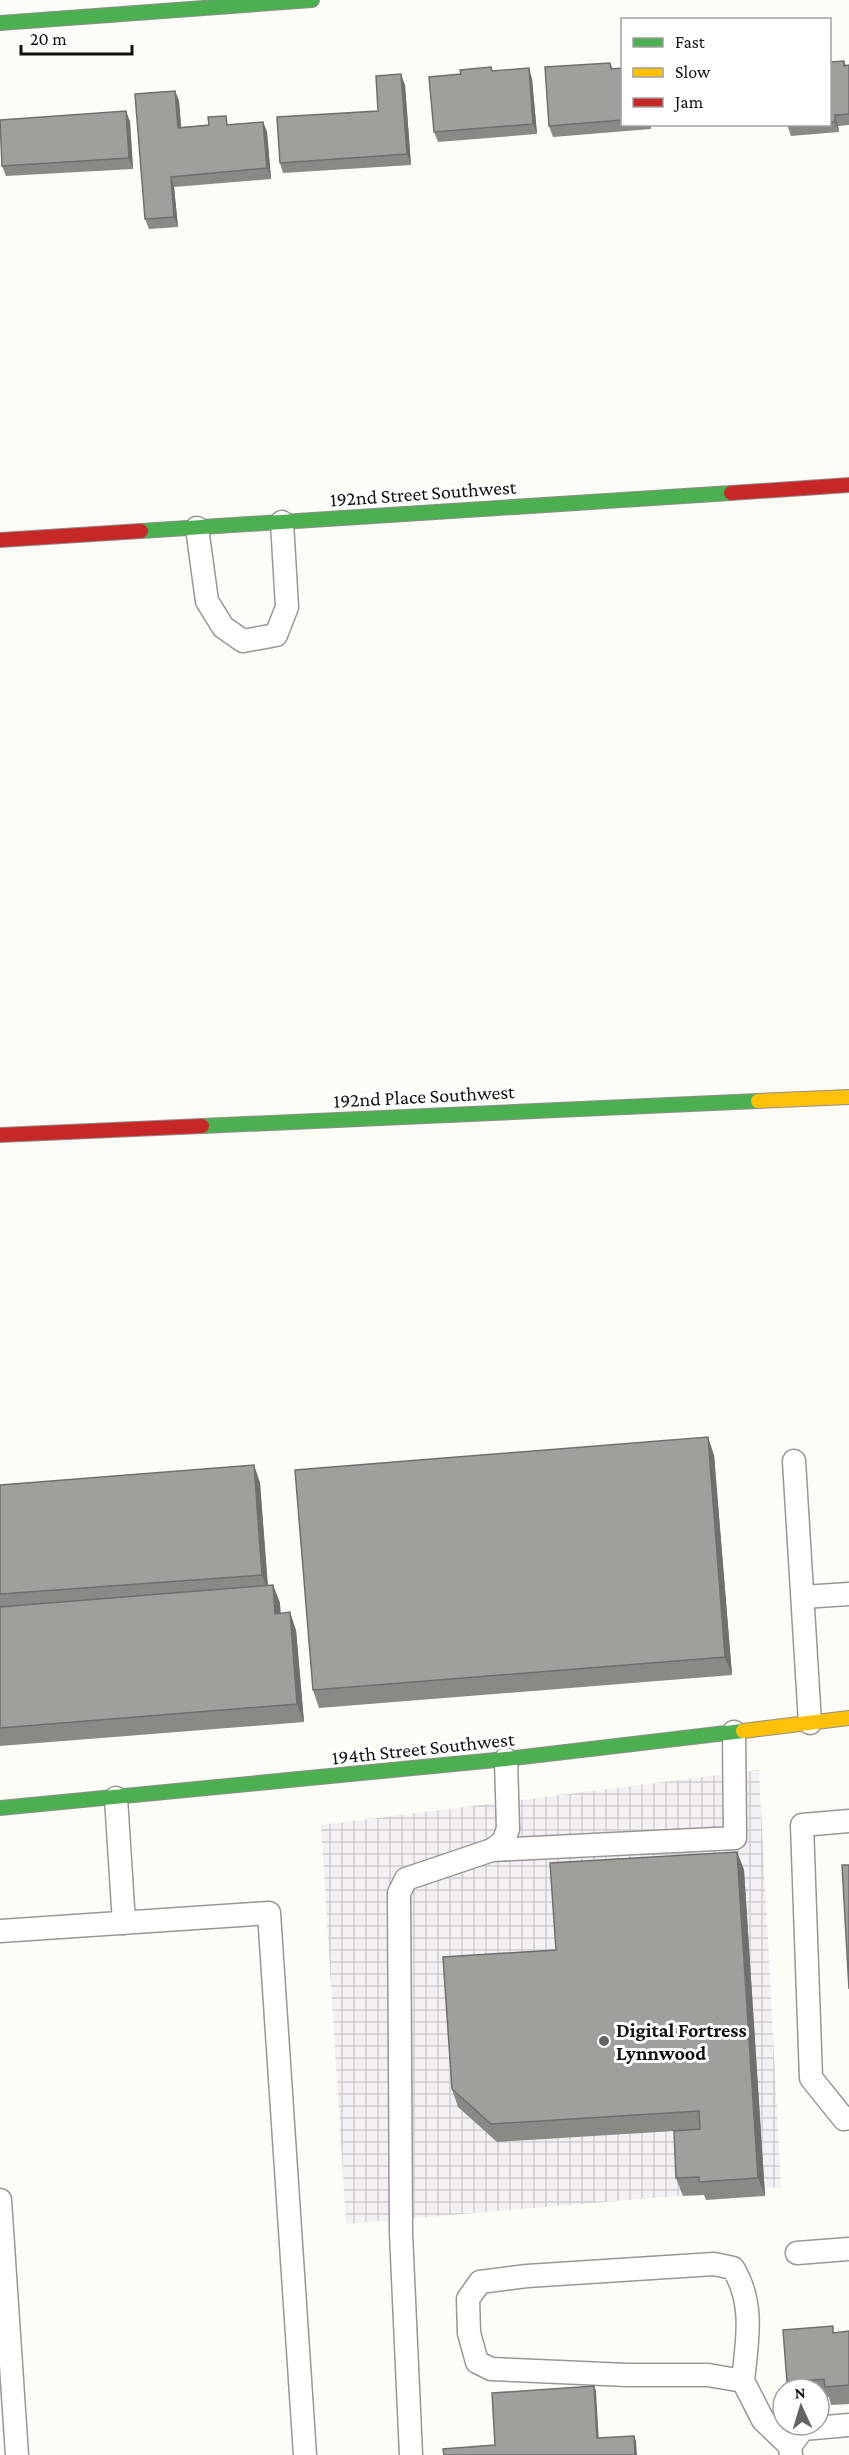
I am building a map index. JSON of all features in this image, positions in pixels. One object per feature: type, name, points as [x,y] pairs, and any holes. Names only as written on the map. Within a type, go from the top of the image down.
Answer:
[{"type":"street","points":[[0,23],[312,0]]},
{"type":"street","name":"192nd Street Southwest","points":[[0,540],[849,484]]},
{"type":"street","name":"192nd Place Southwest","points":[[0,1135],[849,1097]]},
{"type":"street","name":"194th Street Southwest","points":[[0,1808],[506,1759],[849,1718]]},
{"type":"lane","points":[[197,528],[207,601],[223,627],[243,641],[276,635],[287,607],[282,522]]},
{"type":"lane","points":[[794,1461],[810,1723]]},
{"type":"lane","points":[[803,1597],[849,1594]]},
{"type":"lane","points":[[411,2455],[401,2233],[399,1893],[406,1879],[492,1850],[735,1838],[734,1732]]},
{"type":"lane","points":[[492,1850],[503,1842],[508,1829],[506,1759]]},
{"type":"lane","points":[[116,1798],[124,1923]]},
{"type":"lane","points":[[849,1821],[802,1825],[811,2078],[844,2119],[849,2118]]},
{"type":"lane","points":[[0,1931],[269,1913],[305,2455]]},
{"type":"lane","points":[[0,2200],[17,2455]]},
{"type":"lane","points":[[797,2253],[849,2249]]},
{"type":"lane","points":[[743,2381],[708,2375],[627,2375],[491,2369],[477,2362],[469,2333],[468,2299],[480,2282],[527,2276],[714,2264],[733,2268],[742,2284],[750,2321],[743,2381],[763,2420],[790,2451],[803,2429],[849,2425]]},
{"type":"shaded area","points":[[759,1770],[781,2187],[346,2224],[321,1825]]},
{"type":"building","points":[[844,61],[844,66],[849,65],[849,114],[835,115],[835,122],[831,122],[831,62]]},
{"type":"building","points":[[610,63],[611,69],[621,68],[621,120],[549,126],[545,67]]},
{"type":"building","points":[[491,67],[492,71],[529,68],[533,124],[434,132],[429,77],[461,74],[460,70]]},
{"type":"building","points":[[401,74],[407,154],[280,163],[277,117],[378,111],[376,76]]},
{"type":"building","points":[[175,91],[178,128],[209,125],[208,117],[226,116],[227,125],[263,122],[267,168],[171,177],[174,217],[145,219],[135,94]]},
{"type":"building","points":[[126,111],[129,158],[2,166],[0,120]]},
{"type":"building","points":[[708,1437],[725,1657],[313,1690],[295,1470]]},
{"type":"building","points":[[254,1465],[262,1575],[0,1594],[0,1485]]},
{"type":"building","points":[[273,1585],[275,1614],[290,1612],[297,1704],[0,1728],[0,1607]]},
{"type":"building","name":"Digital Fortress Lynnwood","points":[[737,1852],[758,2178],[699,2182],[699,2177],[676,2178],[674,2131],[700,2129],[699,2111],[491,2124],[452,2089],[443,1957],[556,1950],[550,1863]]},
{"type":"building","points":[[842,1865],[849,1865],[849,1989]]},
{"type":"building","points":[[833,2326],[833,2333],[849,2331],[849,2385],[831,2386],[831,2377],[787,2377],[783,2330]]},
{"type":"building","points":[[594,2386],[597,2438],[634,2436],[635,2455],[444,2455],[443,2449],[495,2445],[492,2393]]},
{"type":"traffic: fast","points":[[0,23],[312,0]]},
{"type":"traffic: fast","points":[[141,531],[731,493]]},
{"type":"traffic: fast","points":[[202,1126],[758,1101]]},
{"type":"traffic: fast","points":[[0,1808],[506,1759],[743,1731]]},
{"type":"traffic: slow","points":[[758,1101],[849,1097]]},
{"type":"traffic: slow","points":[[743,1731],[849,1718]]},
{"type":"traffic: jam","points":[[731,493],[849,485]]},
{"type":"traffic: jam","points":[[0,540],[141,531]]},
{"type":"traffic: jam","points":[[0,1135],[202,1126]]},
{"type":"place","name":"Digital Fortress Lynnwood","points":[[604,2041]]}]
